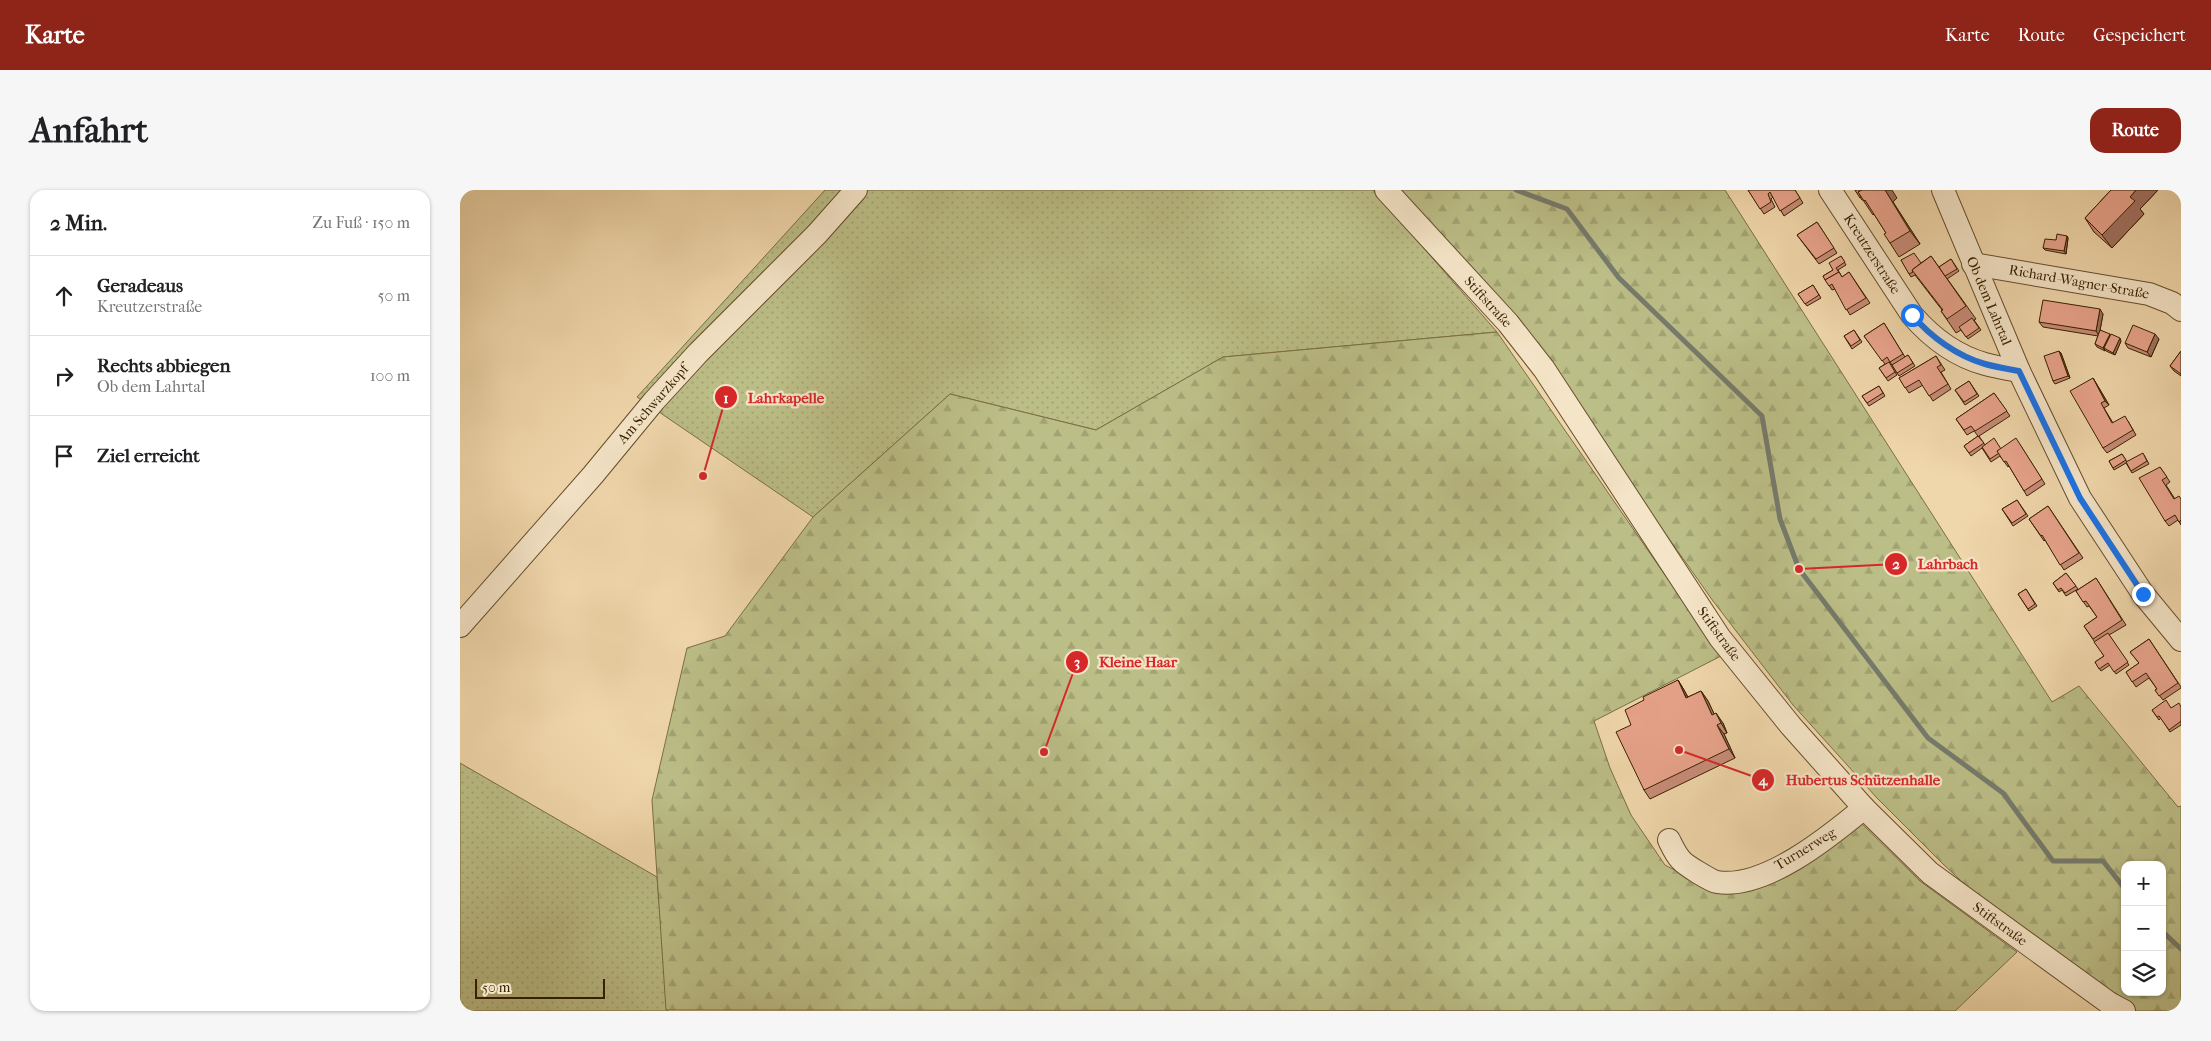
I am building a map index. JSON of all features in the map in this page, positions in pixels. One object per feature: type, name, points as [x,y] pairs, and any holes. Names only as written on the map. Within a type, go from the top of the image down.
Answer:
[{"type":"street","name":"Am Schwarzkopf","points":[[460,626],[654,401],[698,353],[817,234],[856,190]]},
{"type":"street","name":"Stiftstraße","points":[[1386,190],[1508,323],[1544,369],[1720,638],[1790,726],[1864,808],[1930,873],[2109,1003],[2124,1011]]},
{"type":"street","name":"Kreutzerstraße","points":[[1830,190],[1912,315],[1926,331],[1936,340],[1984,364],[2019,371]]},
{"type":"street","name":"Ob dem Lahrtal","points":[[1943,190],[2019,371],[2080,498],[2143,594],[2181,640]]},
{"type":"street","name":"Richard-Wagner-Straße","points":[[1973,264],[2149,294],[2178,303]]},
{"type":"street","name":"Turnerweg","points":[[1669,840],[1681,860],[1715,882],[1744,881],[1786,864],[1833,834],[1864,808]]},
{"type":"green space","points":[[825,190],[1373,190],[1497,332],[1223,357],[1096,430],[950,394],[813,517],[637,397]]},
{"type":"green space","points":[[1401,190],[1725,190],[2052,702],[2079,686],[2178,807],[2181,806],[2181,1011],[2124,1011],[2032,947],[1943,864],[1876,797],[1793,705],[1713,601],[1513,318]]},
{"type":"green space","points":[[1497,332],[1721,656],[1594,721],[1610,768],[1631,815],[1665,865],[1709,888],[1858,820],[1920,881],[2017,952],[1955,1011],[666,1010],[652,800],[687,648],[725,636],[813,517],[950,394],[1096,430],[1223,357]]},
{"type":"green space","points":[[460,763],[657,877],[668,1011],[460,1011]]},
{"type":"building","points":[[1748,190],[1795,190],[1800,198],[1780,211],[1770,192],[1768,194],[1771,202],[1760,209]]},
{"type":"building","points":[[1855,190],[1862,190],[1858,192],[1860,198]]},
{"type":"building","points":[[1862,190],[1885,190],[1910,231],[1890,243],[1884,234],[1886,233],[1858,192]]},
{"type":"building","points":[[2111,190],[2136,190],[2130,197],[2135,201],[2102,235],[2085,218]]},
{"type":"building","points":[[1817,222],[1834,248],[1816,259],[1797,235]]},
{"type":"building","points":[[2057,234],[2067,236],[2064,251],[2043,248],[2045,239],[2056,240]]},
{"type":"building","points":[[1914,253],[1921,263],[1909,274],[1901,260]]},
{"type":"building","points":[[1841,256],[1845,262],[1836,268],[1839,272],[1825,280],[1823,276],[1833,270],[1829,263]]},
{"type":"building","points":[[1931,256],[1966,306],[1947,319],[1941,311],[1943,310],[1912,270]]},
{"type":"building","points":[[1951,259],[1957,269],[1945,276],[1939,267]]},
{"type":"building","points":[[1839,272],[1842,277],[1849,272],[1866,298],[1846,310],[1832,284],[1829,286],[1825,280]]},
{"type":"building","points":[[1813,285],[1819,295],[1805,304],[1798,294]]},
{"type":"building","points":[[2043,300],[2100,309],[2096,331],[2039,322]]},
{"type":"building","points":[[1972,318],[1979,328],[1966,337],[1959,327]]},
{"type":"building","points":[[1884,323],[1903,354],[1890,362],[1887,357],[1882,361],[1864,336]]},
{"type":"building","points":[[2133,325],[2155,334],[2147,352],[2125,343]]},
{"type":"building","points":[[1854,330],[1860,340],[1851,346],[1844,336]]},
{"type":"building","points":[[2100,330],[2110,334],[2103,348],[2095,344]]},
{"type":"building","points":[[2111,334],[2120,338],[2113,353],[2104,348]]},
{"type":"building","points":[[2059,351],[2068,376],[2053,381],[2044,356]]},
{"type":"building","points":[[2181,351],[2181,374],[2170,366]]},
{"type":"building","points":[[1908,355],[1913,363],[1897,373],[1892,365]]},
{"type":"building","points":[[1936,356],[1941,365],[1937,367],[1948,384],[1929,396],[1919,380],[1905,388],[1899,378]]},
{"type":"building","points":[[1889,362],[1895,372],[1886,378],[1879,368]]},
{"type":"building","points":[[2093,378],[2105,401],[2101,403],[2112,423],[2125,416],[2133,430],[2103,448],[2070,391]]},
{"type":"building","points":[[1969,381],[1977,394],[1964,402],[1955,390]]},
{"type":"building","points":[[1879,386],[1883,393],[1867,403],[1862,396]]},
{"type":"building","points":[[1994,393],[2007,411],[1975,431],[1971,426],[1964,430],[1956,419]]},
{"type":"building","points":[[1978,436],[1984,443],[1969,453],[1964,446]]},
{"type":"building","points":[[1994,438],[2001,449],[1997,451],[1999,453],[1990,459],[1982,447]]},
{"type":"building","points":[[2016,438],[2042,479],[2024,491],[2006,461],[2004,462],[1997,451]]},
{"type":"building","points":[[2143,453],[2147,461],[2131,471],[2126,462]]},
{"type":"building","points":[[2122,454],[2126,460],[2113,468],[2109,461]]},
{"type":"building","points":[[2160,467],[2167,477],[2162,480],[2174,499],[2179,496],[2181,499],[2181,520],[2179,522],[2175,515],[2165,521],[2139,478]]},
{"type":"building","points":[[2017,500],[2026,514],[2012,523],[2002,509]]},
{"type":"building","points":[[2048,506],[2079,553],[2060,565],[2042,535],[2029,519]]},
{"type":"building","points":[[2066,573],[2076,586],[2065,593],[2061,588],[2058,590],[2053,583]]},
{"type":"building","points":[[2096,578],[2122,620],[2093,639],[2084,626],[2097,617],[2076,591]]},
{"type":"building","points":[[2026,589],[2035,604],[2028,609],[2018,594]]},
{"type":"building","points":[[2108,633],[2128,662],[2114,672],[2108,663],[2099,669],[2095,662],[2104,656],[2094,642]]},
{"type":"building","points":[[2149,639],[2178,683],[2159,696],[2155,690],[2157,689],[2146,673],[2132,682],[2126,672],[2139,663],[2130,652]]},
{"type":"building","points":[[1678,680],[1686,698],[1701,691],[1712,715],[1716,713],[1721,723],[1717,725],[1729,749],[1644,790],[1616,732],[1631,725],[1625,710],[1644,700],[1643,697]]},
{"type":"building","points":[[2166,700],[2171,708],[2179,703],[2181,707],[2181,721],[2169,730],[2152,710]]},
{"type":"waterway","points":[[1516,190],[1567,209],[1619,278],[1762,416],[1780,519],[1799,569],[1928,738],[2003,793],[2053,861],[2103,861],[2121,884]]},
{"type":"waterway","points":[[2166,935],[2181,949]]},
{"type":"place","name":"Lahrkapelle","points":[[703,476]]},
{"type":"place","name":"Lahrbach","points":[[1799,569]]},
{"type":"place","name":"Hubertus Schützenhalle","points":[[1679,750]]},
{"type":"place","name":"Kleine Haar","points":[[1044,752]]},
{"type":"route","points":[[1912,315],[1936,340],[1984,364],[2019,371],[2080,498],[2143,594]]}]
